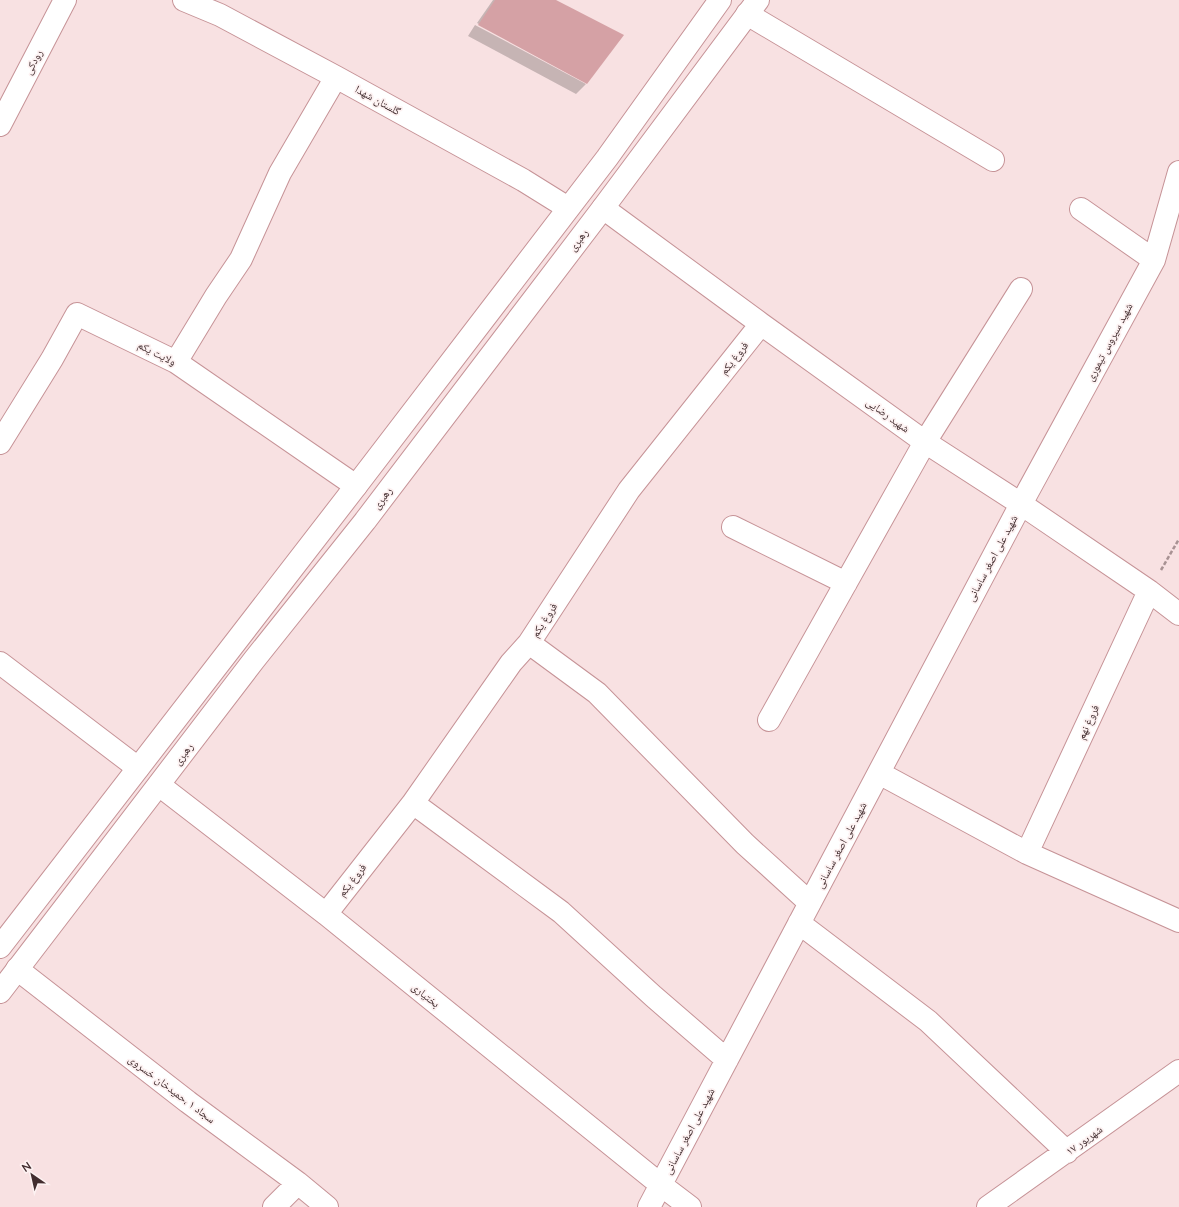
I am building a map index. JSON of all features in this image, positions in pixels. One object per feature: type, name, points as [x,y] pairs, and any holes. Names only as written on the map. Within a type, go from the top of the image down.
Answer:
[{"type":"street","name":"رودکی","points":[[0,125],[65,0]]},
{"type":"street","name":"گلستان شهدا","points":[[184,0],[225,8],[336,77],[523,180],[568,208]]},
{"type":"street","points":[[3,936],[138,768],[356,486],[607,158],[720,0]]},
{"type":"street","points":[[753,7],[993,160]]},
{"type":"street","name":"رهبری","points":[[0,992],[254,660],[365,521],[603,208],[753,7]]},
{"type":"street","points":[[176,362],[241,258],[280,173],[336,77]]},
{"type":"street","name":"شهید سیروس تیموری","points":[[1021,504],[1154,260],[1179,172]]},
{"type":"street","name":"شهید رضایی","points":[[603,208],[925,442],[1021,504],[1149,591],[1179,614]]},
{"type":"street","points":[[1081,210],[1154,260]]},
{"type":"street","points":[[769,720],[925,442],[1021,289]]},
{"type":"street","name":"ولایت یکم","points":[[0,444],[52,359],[77,314],[176,362],[356,486]]},
{"type":"street","name":"فروغ یکم","points":[[326,914],[413,803],[511,662],[529,643],[629,490],[761,324]]},
{"type":"street","name":"شهید علی اصغر ساسانی","points":[[649,1207],[1021,504]]},
{"type":"street","points":[[733,527],[846,583]]},
{"type":"street","name":"فروغ نهم","points":[[1027,853],[1149,591]]},
{"type":"street","points":[[529,643],[597,693],[745,844],[810,903]]},
{"type":"street","points":[[0,662],[138,768]]},
{"type":"street","points":[[879,773],[1027,853],[1178,917]]},
{"type":"street","name":"بختیاری","points":[[159,785],[326,914],[690,1207]]},
{"type":"street","points":[[413,803],[561,912],[653,996],[727,1060]]},
{"type":"street","points":[[799,923],[928,1021],[1068,1152]]},
{"type":"street","name":"سجاد ۱ ،حمیدخان خسروی","points":[[17,969],[188,1102],[327,1207]]},
{"type":"street","name":"۱۷ شهریور","points":[[988,1207],[1068,1152],[1179,1071]]},
{"type":"street","points":[[274,1207],[298,1184]]},
{"type":"path","points":[[1149,591],[1179,539]]},
{"type":"building","points":[[495,0],[556,0],[624,35],[587,84],[478,25]]}]
